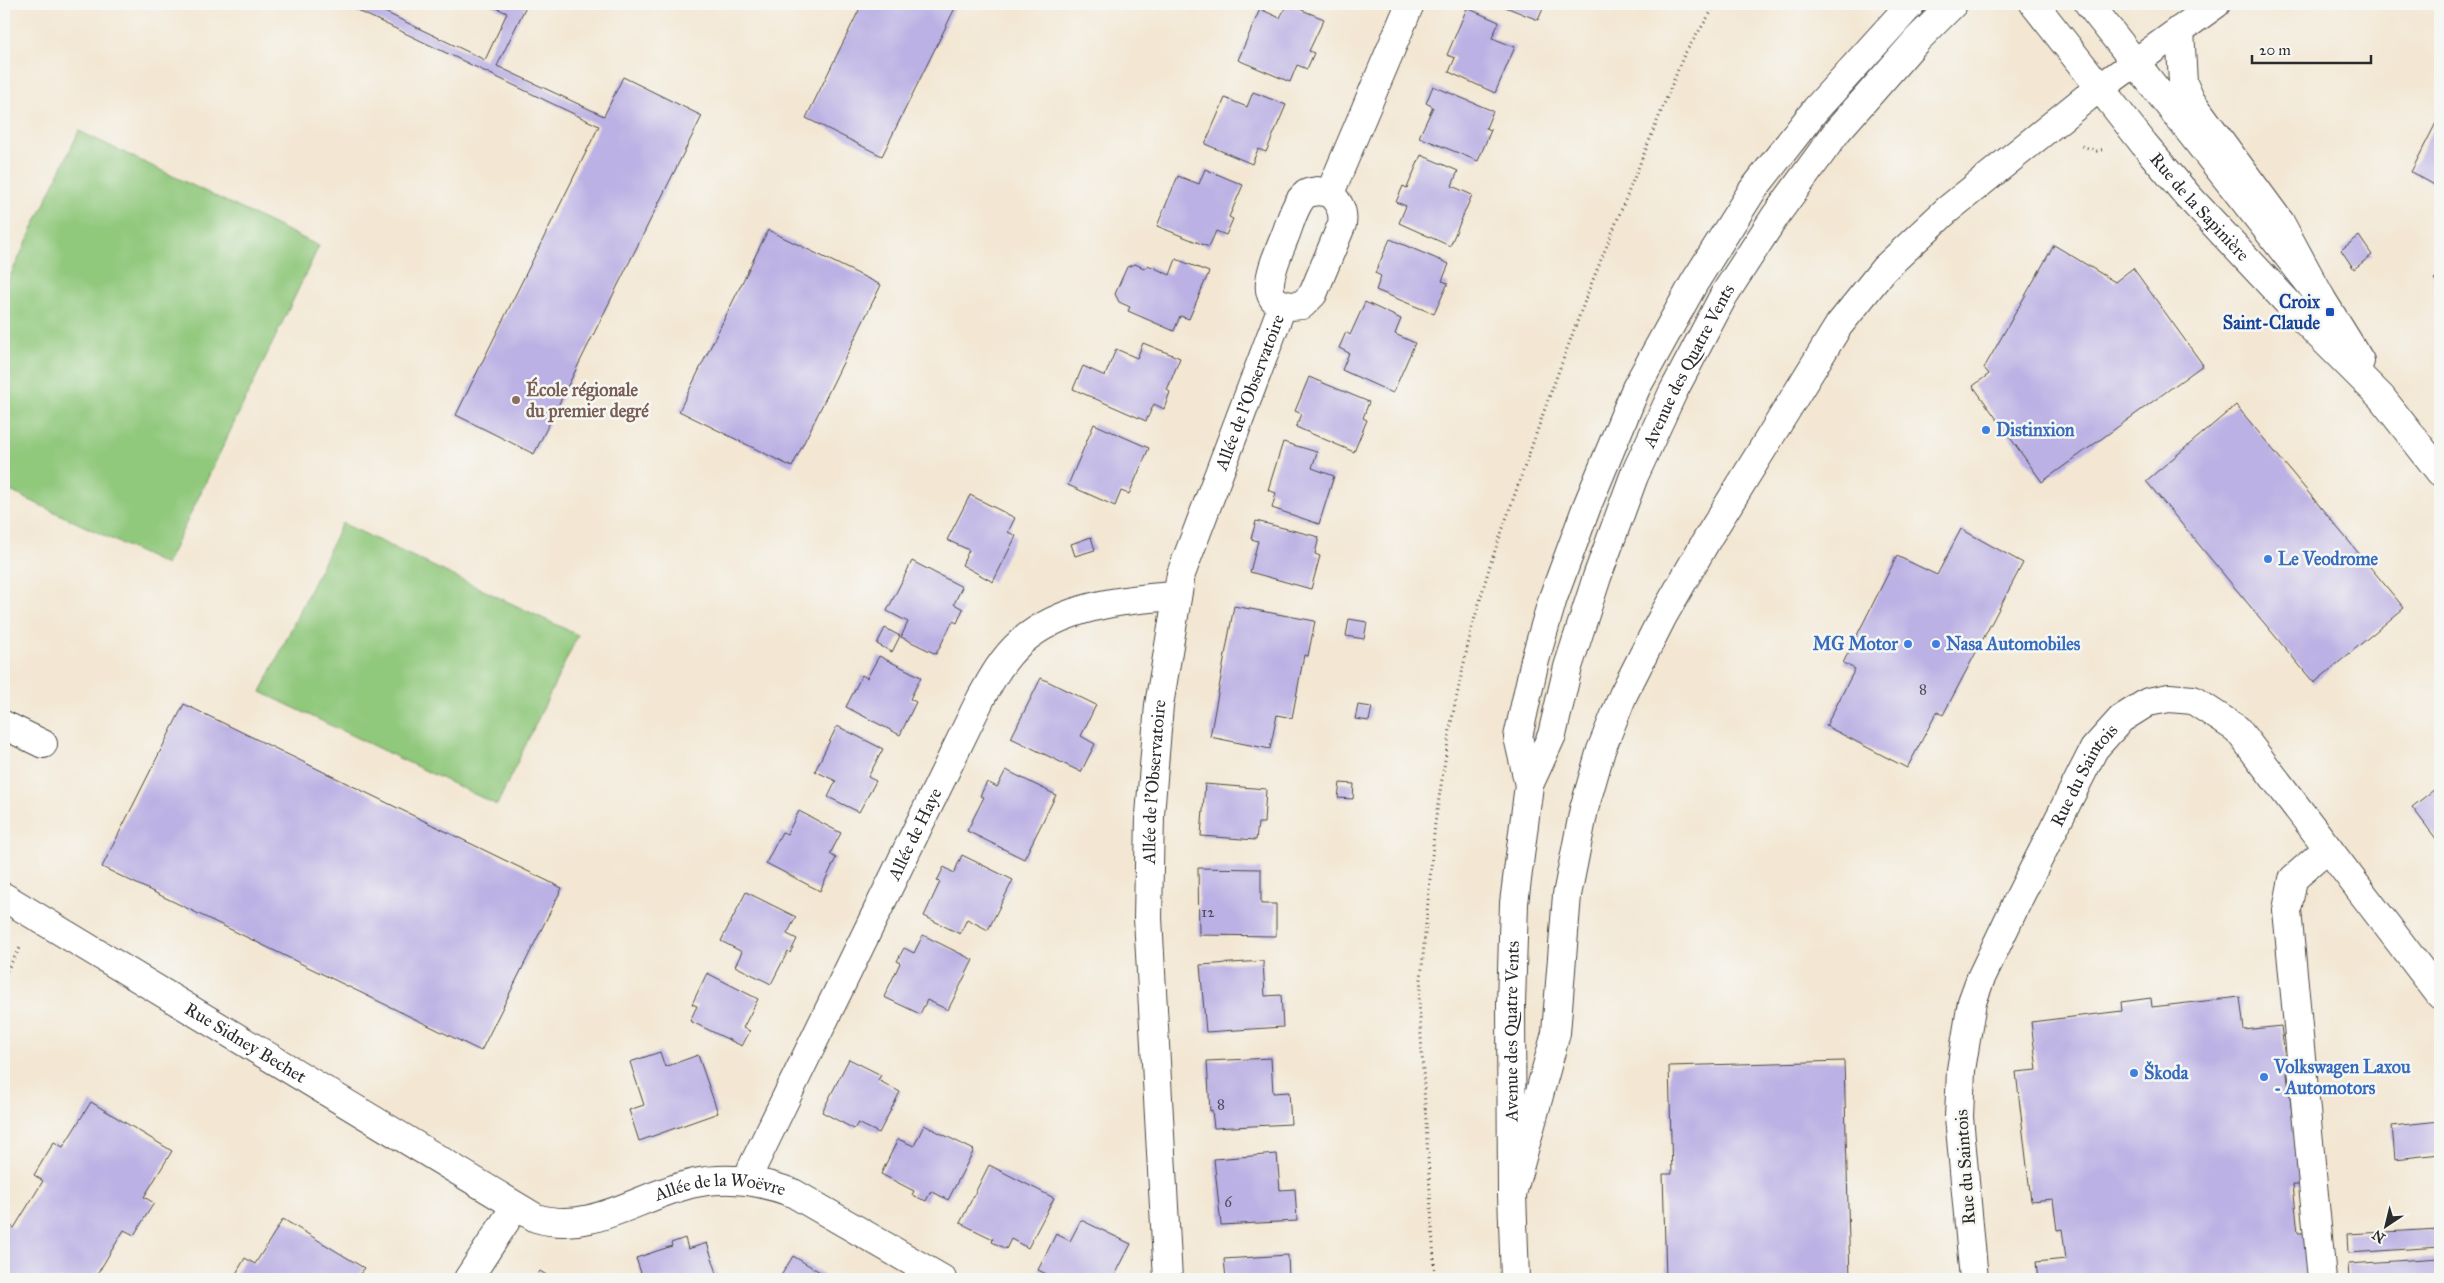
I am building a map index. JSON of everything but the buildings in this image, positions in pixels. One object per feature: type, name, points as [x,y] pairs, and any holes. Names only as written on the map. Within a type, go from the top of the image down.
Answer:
[{"type":"street","points":[[1330,193],[1410,4]]},
{"type":"street","name":"Avenue des Quatre Vents","points":[[1529,786],[1518,737],[1535,660],[1553,598],[1587,506],[1636,388],[1694,283],[1752,191],[1816,109],[1911,4]]},
{"type":"street","name":"Avenue des Quatre Vents","points":[[1515,1279],[1512,1194],[1511,1004],[1514,903],[1529,786],[1552,735],[1568,667],[1598,576],[1634,476],[1724,296],[1776,215],[1838,130],[1917,40],[1953,4]]},
{"type":"street","name":"Rue de la Sapinière","points":[[2088,4],[2321,298],[2381,397]]},
{"type":"street","points":[[1512,1194],[1556,1033],[1567,894],[1584,809],[1600,750],[1623,695],[1663,616],[1709,536],[1839,325],[1884,269],[1947,210],[2100,86],[2216,4]]},
{"type":"street","name":"Rue de la Sapinière","points":[[2040,12],[2144,144],[2187,195],[2298,313],[2381,397],[2440,472]]},
{"type":"street","points":[[2180,30],[2182,83],[2191,101],[2280,222],[2321,298]]},
{"type":"street","name":"Allée de l'Observatoire","points":[[1317,191],[1330,193],[1344,214],[1342,224],[1313,294],[1302,305],[1283,304],[1274,299],[1270,292],[1269,275],[1297,206],[1306,194],[1317,191]]},
{"type":"street","name":"Allée de l'Observatoire","points":[[1168,1279],[1148,918],[1150,815],[1159,705],[1181,574],[1283,304]]},
{"type":"street","name":"Allée de Haye","points":[[746,1180],[981,698],[1000,665],[1020,642],[1040,628],[1072,614],[1132,599],[1177,596]]},
{"type":"street","name":"Rue du Saintois","points":[[1974,1279],[1959,1117],[1961,1070],[1972,1002],[1980,980],[2019,898],[2094,749],[2121,718],[2148,702],[2169,698],[2193,700],[2237,728],[2440,996]]},
{"type":"street","points":[[4,725],[43,744]]},
{"type":"street","points":[[2322,1279],[2287,910],[2293,879],[2328,848]]},
{"type":"street","name":"Rue Sidney Bechet","points":[[4,896],[488,1190]]},
{"type":"street","name":"Allée de la Woëvre","points":[[488,1190],[536,1218],[566,1224],[591,1219],[694,1183],[746,1180],[769,1184],[792,1193],[942,1279]]},
{"type":"street","points":[[468,1279],[515,1207]]},
{"type":"green space","points":[[79,131],[319,246],[166,565],[4,488],[4,289]]},
{"type":"green space","points":[[342,523],[578,635],[497,805],[261,692]]},
{"type":"place","name":"Croix Saint-Claude","points":[[2330,312]]},
{"type":"place","name":"École régionale du premier degré","points":[[516,400]]},
{"type":"place","name":"Distinxion","points":[[1986,430]]},
{"type":"place","name":"Le Veodrome","points":[[2268,559]]},
{"type":"place","name":"MG Motor","points":[[1908,644]]},
{"type":"place","name":"Nasa Automobiles","points":[[1936,644]]},
{"type":"place","name":"Škoda","points":[[2134,1073]]},
{"type":"place","name":"Volkswagen Laxou - Automotors","points":[[2264,1077]]}]
